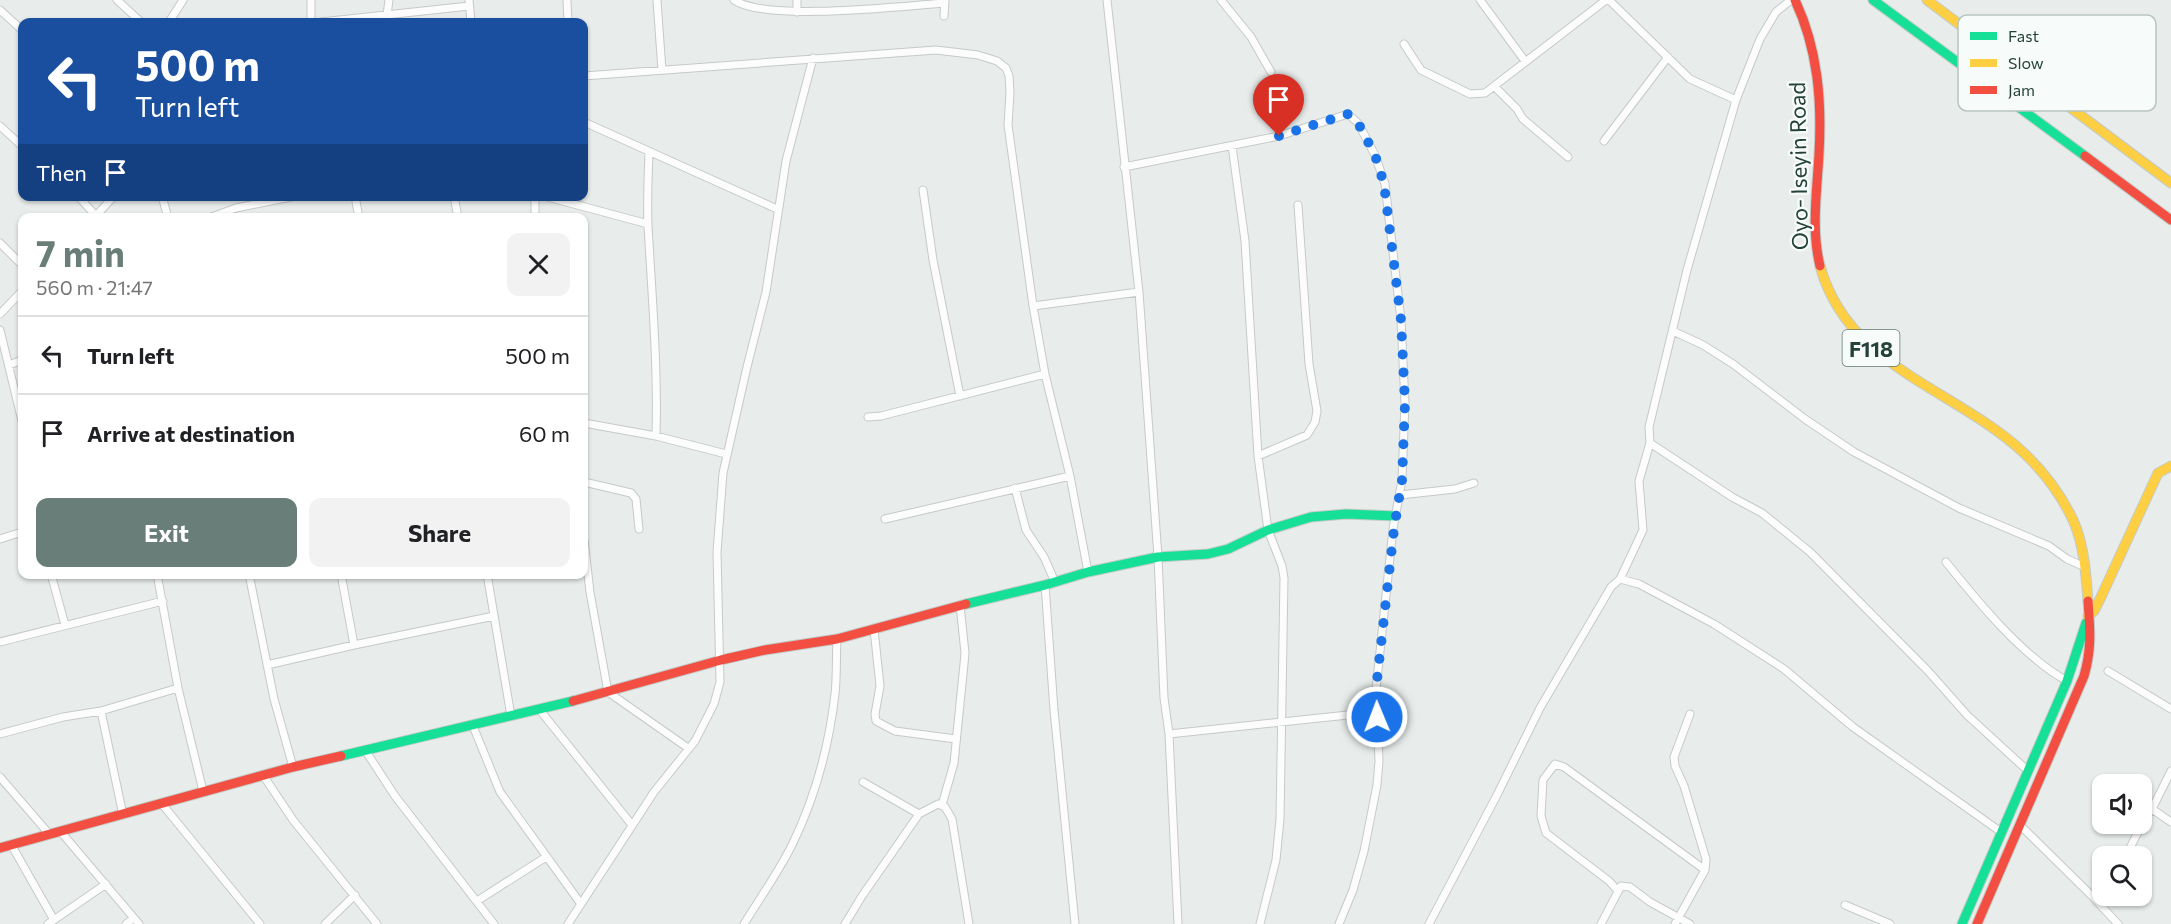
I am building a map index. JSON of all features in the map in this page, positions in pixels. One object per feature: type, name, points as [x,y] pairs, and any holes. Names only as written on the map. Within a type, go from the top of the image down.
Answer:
[{"type":"main road","name":"Oyo- Iseyin Road","points":[[1793,0],[1810,37],[1818,77],[1819,153],[1814,230],[1819,265],[1831,296],[1867,345],[1914,379],[2000,432],[2038,465],[2058,491],[2072,519],[2085,567],[2088,616]]},
{"type":"main road","points":[[1873,0],[1958,61]]},
{"type":"main road","points":[[1927,0],[1958,23]]},
{"type":"main road","points":[[2025,111],[2171,220]]},
{"type":"main road","points":[[2075,111],[2171,183]]},
{"type":"main road","points":[[2088,616],[2094,611],[2101,597],[2158,473],[2171,466]]},
{"type":"main road","points":[[0,848],[293,767],[473,726],[608,692],[721,660],[765,650],[837,639],[1088,572],[1158,557],[1208,554],[1228,549],[1268,530],[1311,518],[1346,514],[1396,516]]},
{"type":"main road","name":"F118","points":[[1962,924],[2067,681],[2079,651],[2088,616]]},
{"type":"main road","name":"F118","points":[[1977,924],[2084,676],[2090,655],[2091,640],[2088,616]]},
{"type":"street","points":[[117,0],[137,18]]},
{"type":"street","points":[[172,18],[183,0]]},
{"type":"street","points":[[311,0],[311,18]]},
{"type":"street","points":[[387,15],[389,0]]},
{"type":"street","points":[[567,0],[568,18]]},
{"type":"street","points":[[734,0],[757,8],[797,12],[945,2],[944,16]]},
{"type":"street","points":[[797,0],[797,12]]},
{"type":"street","points":[[1108,0],[1139,292],[1158,557],[1164,698],[1169,734],[1178,924]]},
{"type":"street","points":[[1221,0],[1251,37],[1271,72]]},
{"type":"street","points":[[1480,0],[1525,60]]},
{"type":"street","points":[[1404,44],[1421,70],[1470,94],[1485,93],[1525,60],[1608,0],[1690,79],[1736,100]]},
{"type":"street","points":[[1429,924],[1540,708],[1611,587],[1620,579],[1643,530],[1639,481],[1650,443],[1649,427],[1686,270],[1736,100],[1760,39],[1776,12],[1793,0]]},
{"type":"street","points":[[657,1],[662,70]]},
{"type":"street","points":[[359,18],[469,3],[471,18]]},
{"type":"street","points":[[0,10],[18,26]]},
{"type":"street","points":[[588,76],[936,50],[978,55],[997,61],[1006,68],[1010,93],[1008,125],[1010,143],[1033,306],[1045,374],[1070,476],[1088,572]]},
{"type":"street","points":[[1604,141],[1668,57]]},
{"type":"street","points":[[568,924],[632,825],[711,713],[720,682],[717,552],[726,454],[766,292],[786,161],[813,58]]},
{"type":"street","points":[[1495,87],[1517,109],[1523,119],[1568,157]]},
{"type":"street","points":[[1124,167],[1279,136],[1348,114],[1358,123],[1375,155],[1384,184],[1401,320],[1405,403],[1400,495],[1376,689],[1379,761],[1373,815],[1353,890],[1339,924]]},
{"type":"street","points":[[588,124],[777,209]]},
{"type":"street","points":[[0,126],[18,142]]},
{"type":"street","points":[[1232,146],[1245,241],[1258,456],[1268,530],[1282,566],[1284,578],[1280,819],[1276,860],[1260,924]]},
{"type":"street","points":[[649,153],[648,224],[655,329],[656,436]]},
{"type":"street","points":[[923,190],[933,260],[960,396]]},
{"type":"street","points":[[82,201],[92,213]]},
{"type":"street","points":[[99,213],[109,201]]},
{"type":"street","points":[[222,213],[271,201]]},
{"type":"street","points":[[563,201],[648,224]]},
{"type":"street","points":[[1258,456],[1307,435],[1315,422],[1317,411],[1309,364],[1298,205]]},
{"type":"street","points":[[0,243],[18,261]]},
{"type":"street","points":[[1033,306],[1139,292]]},
{"type":"street","points":[[0,314],[18,295]]},
{"type":"street","points":[[0,330],[18,404]]},
{"type":"street","points":[[1673,331],[1703,345],[1733,364],[1805,419],[1854,452],[1959,508],[2049,546],[2073,563],[2085,567]]},
{"type":"street","points":[[9,365],[18,362]]},
{"type":"street","points":[[868,417],[881,416],[1045,374]]},
{"type":"street","points":[[588,424],[656,436],[726,454]]},
{"type":"street","points":[[1650,443],[1732,497],[1762,513],[1810,552],[1928,671],[1967,715],[2028,771]]},
{"type":"street","points":[[885,519],[1070,476]]},
{"type":"street","points":[[588,483],[631,493],[636,500],[639,529]]},
{"type":"street","points":[[1400,495],[1455,489],[1474,483]]},
{"type":"street","points":[[1015,488],[1026,530],[1044,557],[1055,582]]},
{"type":"street","points":[[0,539],[18,533]]},
{"type":"street","points":[[1946,562],[1974,597],[2006,629],[2047,669],[2067,681]]},
{"type":"street","points":[[588,575],[608,692],[688,748]]},
{"type":"street","points":[[52,579],[65,625]]},
{"type":"street","points":[[158,579],[178,688],[203,791]]},
{"type":"street","points":[[250,579],[274,699],[293,767]]},
{"type":"street","points":[[342,579],[354,645]]},
{"type":"street","points":[[488,579],[511,716]]},
{"type":"street","points":[[1620,579],[1639,584],[1714,624],[1784,669],[1853,727],[2001,832]]},
{"type":"street","points":[[1045,585],[1075,924]]},
{"type":"street","points":[[0,642],[163,601]]},
{"type":"street","points":[[942,805],[954,763],[965,653],[960,605]]},
{"type":"street","points":[[267,665],[494,616]]},
{"type":"street","points":[[874,629],[880,686],[876,721],[895,731],[956,739]]},
{"type":"street","points":[[744,924],[779,868],[810,804],[832,717],[837,639]]},
{"type":"street","points":[[2108,670],[2171,709]]},
{"type":"street","points":[[0,734],[63,717],[101,711],[178,688]]},
{"type":"street","points":[[539,709],[632,825]]},
{"type":"street","points":[[101,711],[123,815]]},
{"type":"street","points":[[1169,734],[1280,720],[1376,712]]},
{"type":"street","points":[[1677,921],[1705,870],[1706,859],[1674,757],[1690,714]]},
{"type":"street","points":[[473,726],[500,792],[581,904]]},
{"type":"street","points":[[365,750],[395,796],[494,924]]},
{"type":"street","points":[[1618,891],[1609,881],[1546,833],[1541,816],[1543,780],[1555,764],[1564,766],[1705,870]]},
{"type":"street","points":[[2171,771],[2152,809],[2171,822]]},
{"type":"street","points":[[263,775],[293,820],[377,924]]},
{"type":"street","points":[[0,777],[50,835]]},
{"type":"street","points":[[863,782],[919,814]]},
{"type":"street","points":[[162,804],[260,924]]},
{"type":"street","points":[[845,924],[861,896],[919,814],[942,805],[948,810],[952,819],[969,924]]},
{"type":"street","points":[[2020,825],[2092,896]]},
{"type":"street","points":[[61,832],[136,921],[126,924]]},
{"type":"street","points":[[12,846],[51,922],[106,884]]},
{"type":"street","points":[[477,901],[546,857]]},
{"type":"street","points":[[1601,924],[1621,886],[1630,887],[1677,921],[1690,924]]},
{"type":"street","points":[[325,924],[355,895]]},
{"type":"street","points":[[1845,905],[1890,924]]},
{"type":"street","points":[[2101,906],[2118,924]]},
{"type":"traffic: fast","points":[[1873,0],[1958,63]]},
{"type":"traffic: fast","points":[[2024,111],[2085,156]]},
{"type":"traffic: fast","points":[[966,604],[1088,572],[1158,557],[1208,554],[1228,549],[1268,530],[1311,517],[1346,514],[1396,516]]},
{"type":"traffic: fast","points":[[1962,924],[2067,681],[2086,623]]},
{"type":"traffic: fast","points":[[341,756],[573,701]]},
{"type":"traffic: slow","points":[[1927,0],[1958,23]]},
{"type":"traffic: slow","points":[[2075,111],[2171,183]]},
{"type":"traffic: slow","points":[[1820,266],[1834,301],[1854,329],[1879,353],[1907,374],[1997,431],[2024,453],[2045,476],[2063,502],[2077,529],[2084,559],[2088,601]]},
{"type":"traffic: slow","points":[[2088,616],[2094,611],[2101,597],[2158,473],[2171,466]]},
{"type":"traffic: jam","points":[[1795,0],[1809,37],[1819,95],[1820,134],[1815,224],[1820,266]]},
{"type":"traffic: jam","points":[[2085,156],[2171,220]]},
{"type":"traffic: jam","points":[[1977,924],[2084,676],[2090,630],[2088,601]]},
{"type":"traffic: jam","points":[[573,701],[721,660],[765,650],[837,639],[966,604]]},
{"type":"traffic: jam","points":[[0,848],[293,767],[341,756]]},
{"type":"route","points":[[1279,136],[1348,114],[1358,123],[1375,155],[1384,184],[1401,320],[1405,403],[1402,480],[1394,529],[1376,689],[1377,717]]}]
